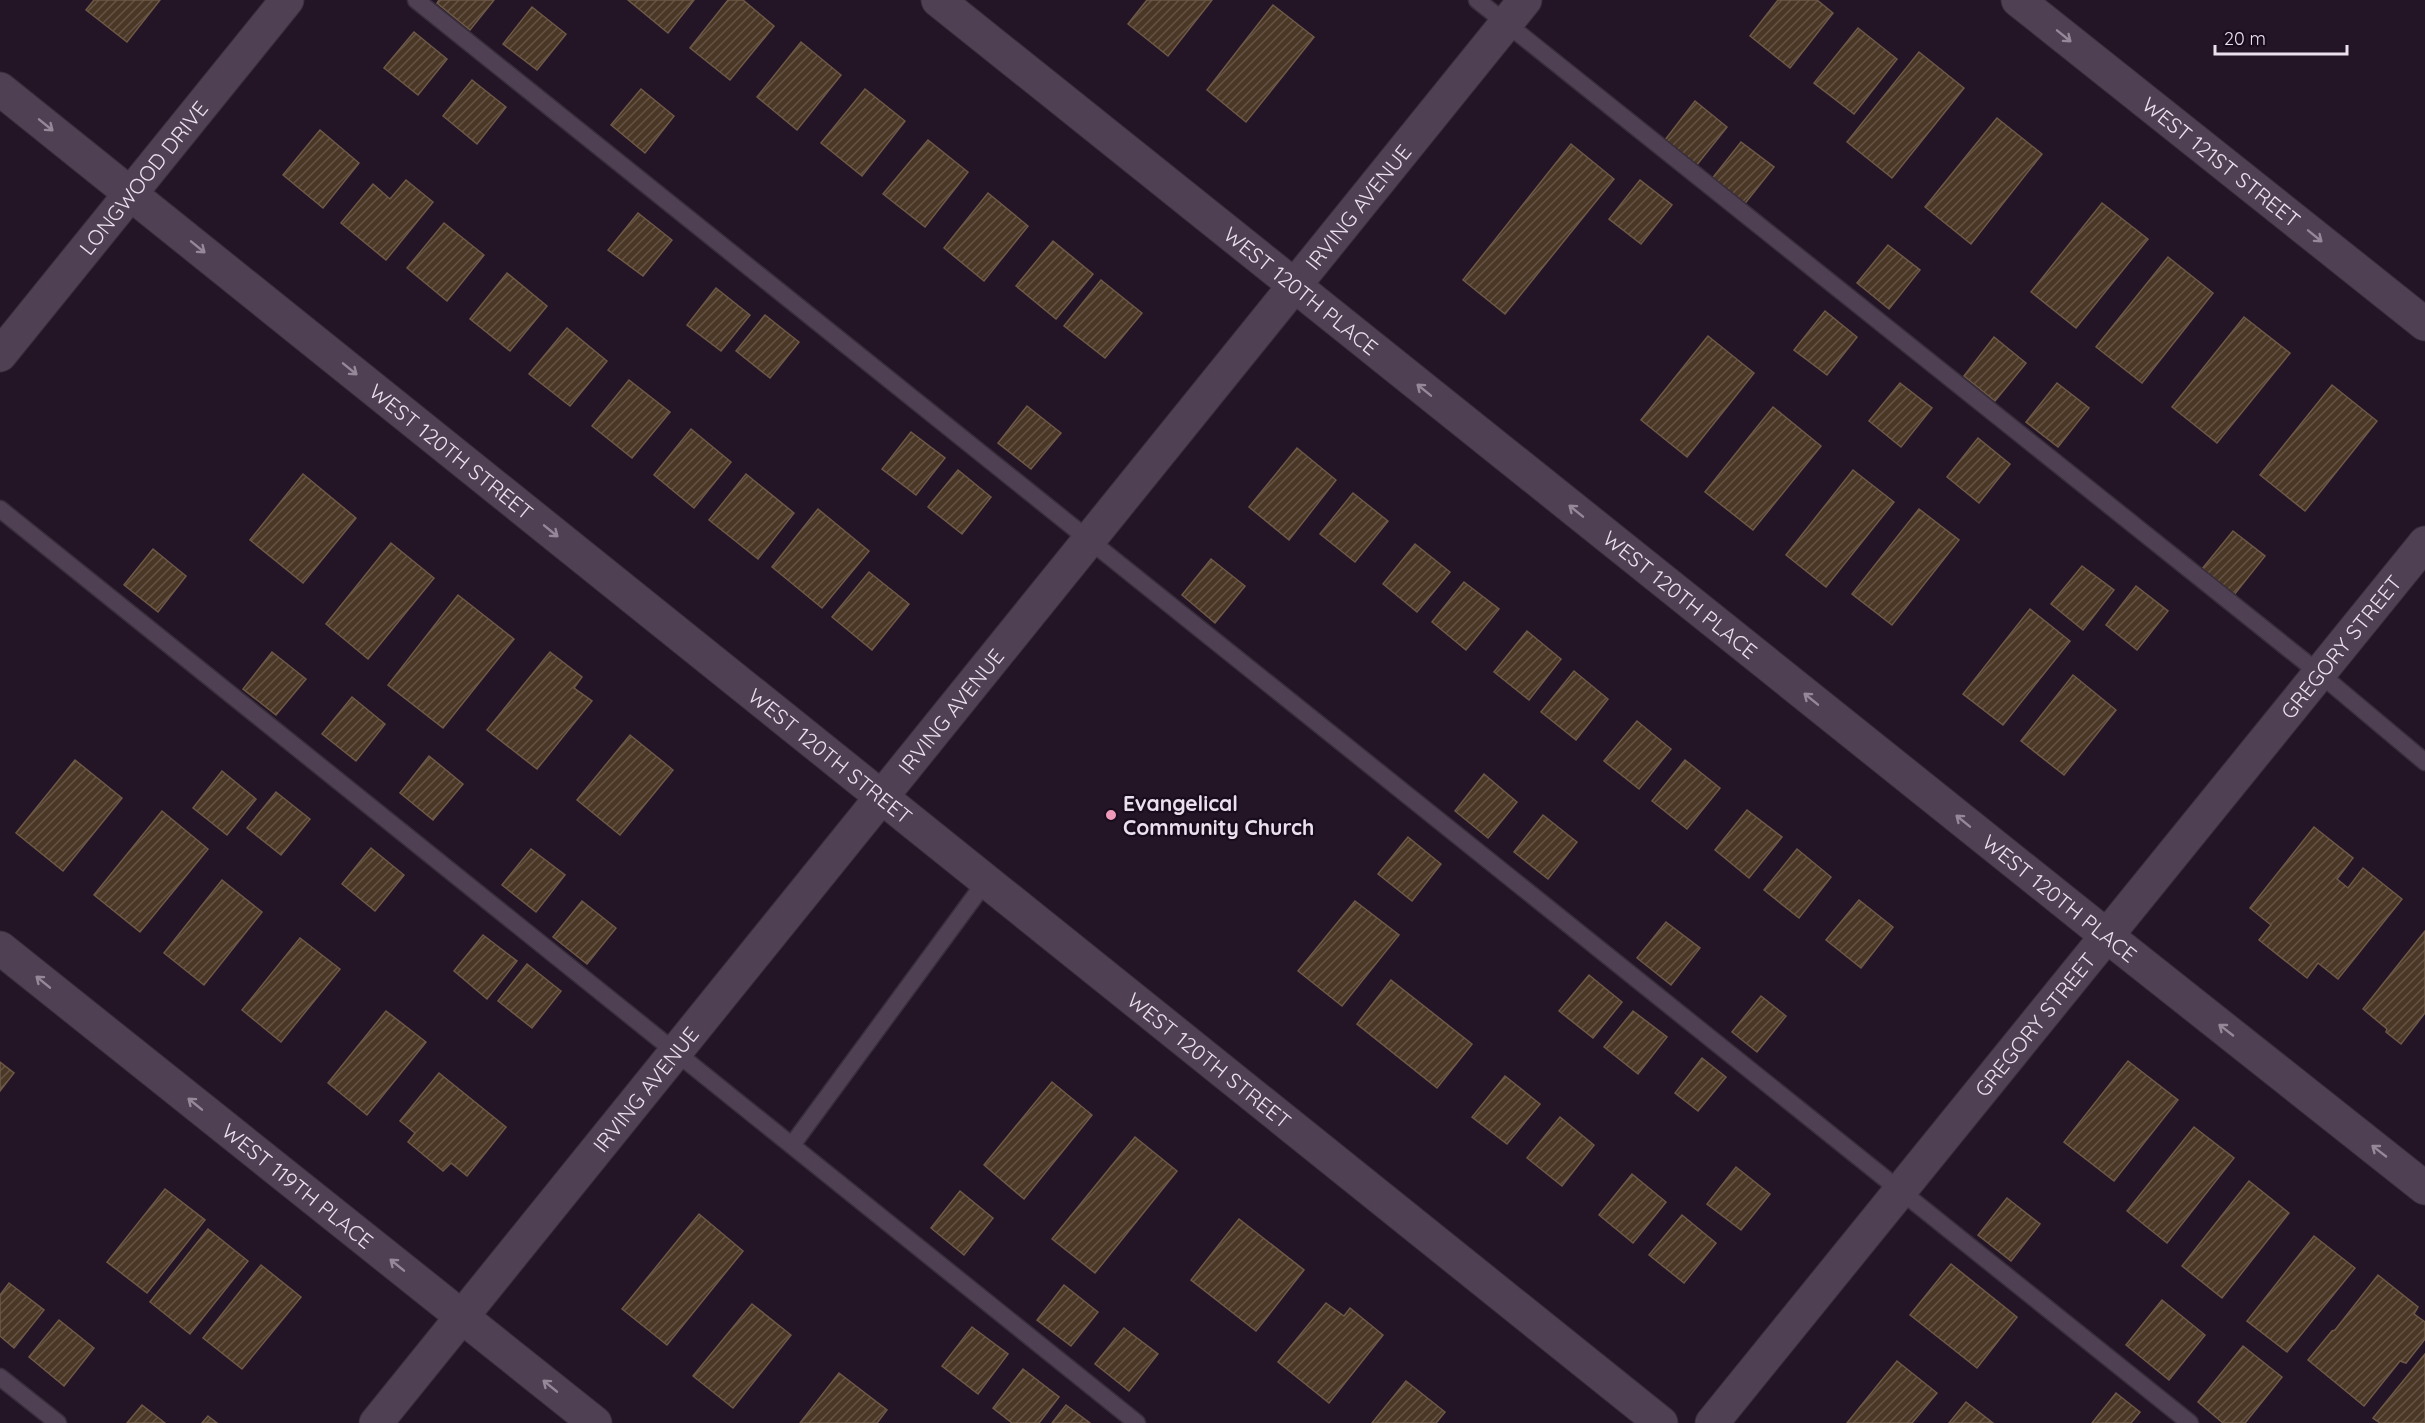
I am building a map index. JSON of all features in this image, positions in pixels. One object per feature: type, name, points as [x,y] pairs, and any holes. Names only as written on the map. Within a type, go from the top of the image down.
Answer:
[{"type":"street","name":"LONGWOOD DRIVE","points":[[0,355],[287,0]]},
{"type":"street","name":"WEST 120TH PLACE","points":[[938,0],[2425,1188]]},
{"type":"street","name":"WEST 121ST STREET","points":[[2018,0],[2425,324]]},
{"type":"street","name":"IRVING AVENUE","points":[[376,1423],[1516,12]]},
{"type":"street","name":"WEST 120TH STREET","points":[[0,88],[1660,1423]]},
{"type":"street","name":"GREGORY STREET","points":[[1712,1423],[2425,543]]},
{"type":"street","name":"WEST 119TH PLACE","points":[[0,948],[595,1423]]},
{"type":"lane","points":[[416,0],[2190,1423]]},
{"type":"lane","points":[[1477,0],[1516,12],[2425,762]]},
{"type":"lane","points":[[0,509],[1137,1423]]},
{"type":"lane","points":[[792,1145],[986,881]]},
{"type":"lane","points":[[0,1377],[58,1423]]},
{"type":"building","points":[[94,0],[160,0],[127,42],[86,10]]},
{"type":"building","points":[[439,0],[494,0],[470,30],[437,3]]},
{"type":"building","points":[[628,0],[694,0],[668,33]]},
{"type":"building","points":[[728,0],[743,0],[774,26],[730,80],[690,48]]},
{"type":"building","points":[[1147,0],[1212,0],[1168,56],[1128,24]]},
{"type":"building","points":[[1778,0],[1817,0],[1833,13],[1790,68],[1750,36]]},
{"type":"building","points":[[1273,5],[1314,37],[1246,122],[1207,90]]},
{"type":"building","points":[[532,7],[566,34],[537,70],[503,44]]},
{"type":"building","points":[[1858,28],[1897,59],[1854,114],[1814,83]]},
{"type":"building","points":[[414,32],[447,59],[418,95],[384,68]]},
{"type":"building","points":[[801,42],[841,75],[797,130],[757,97]]},
{"type":"building","points":[[1919,52],[1964,88],[1892,178],[1847,142]]},
{"type":"building","points":[[472,80],[506,107],[477,144],[443,116]]},
{"type":"building","points":[[641,89],[674,116],[645,153],[611,125]]},
{"type":"building","points":[[865,89],[905,121],[862,176],[821,143]]},
{"type":"building","points":[[1695,101],[1727,127],[1696,166],[1665,140]]},
{"type":"building","points":[[1997,118],[2042,154],[1971,244],[1925,207]]},
{"type":"building","points":[[320,130],[359,163],[323,208],[283,175]]},
{"type":"building","points":[[928,140],[968,172],[925,227],[883,194]]},
{"type":"building","points":[[1741,142],[1774,167],[1743,206],[1711,180]]},
{"type":"building","points":[[1571,144],[1614,179],[1505,314],[1463,280]]},
{"type":"building","points":[[406,180],[433,202],[386,260],[341,223],[373,184],[390,199]]},
{"type":"building","points":[[1640,180],[1672,205],[1641,244],[1609,219]]},
{"type":"building","points":[[988,193],[1028,226],[984,281],[944,248]]},
{"type":"building","points":[[2102,203],[2148,239],[2076,328],[2031,292]]},
{"type":"building","points":[[638,213],[672,240],[643,276],[608,250]]},
{"type":"building","points":[[444,223],[484,255],[447,301],[407,268]]},
{"type":"building","points":[[1053,241],[1093,274],[1056,319],[1016,286]]},
{"type":"building","points":[[1888,245],[1920,270],[1889,309],[1857,283]]},
{"type":"building","points":[[2168,257],[2213,293],[2142,383],[2096,347]]},
{"type":"building","points":[[507,273],[547,306],[510,351],[470,319]]},
{"type":"building","points":[[1101,280],[1142,313],[1105,358],[1064,326]]},
{"type":"building","points":[[716,288],[750,315],[721,351],[687,325]]},
{"type":"building","points":[[1825,311],[1857,337],[1827,375],[1794,350]]},
{"type":"building","points":[[765,315],[799,342],[770,378],[736,351]]},
{"type":"building","points":[[2244,317],[2290,353],[2217,443],[2172,407]]},
{"type":"building","points":[[567,328],[607,361],[570,406],[529,374]]},
{"type":"building","points":[[1708,336],[1754,373],[1687,457],[1641,420]]},
{"type":"building","points":[[1994,337],[2026,363],[1995,401],[1964,376]]},
{"type":"building","points":[[629,380],[670,412],[632,458],[592,426]]},
{"type":"building","points":[[1900,383],[1932,408],[1901,447],[1869,421]]},
{"type":"building","points":[[2057,383],[2089,408],[2058,447],[2026,422]]},
{"type":"building","points":[[2332,385],[2377,421],[2305,511],[2260,475]]},
{"type":"building","points":[[1027,406],[1061,433],[1031,469],[998,443]]},
{"type":"building","points":[[1773,407],[1821,446],[1753,530],[1705,492]]},
{"type":"building","points":[[691,429],[731,462],[694,508],[654,475]]},
{"type":"building","points":[[911,432],[945,458],[916,495],[882,469]]},
{"type":"building","points":[[1978,438],[2010,464],[1979,503],[1947,477]]},
{"type":"building","points":[[1297,448],[1336,480],[1289,540],[1249,507]]},
{"type":"building","points":[[958,470],[991,497],[962,534],[928,507]]},
{"type":"building","points":[[1853,470],[1894,502],[1826,587],[1786,555]]},
{"type":"building","points":[[303,474],[356,518],[303,583],[250,540]]},
{"type":"building","points":[[746,474],[794,513],[758,559],[709,520]]},
{"type":"building","points":[[1353,493],[1388,521],[1355,562],[1320,534]]},
{"type":"building","points":[[818,509],[869,551],[822,608],[772,567]]},
{"type":"building","points":[[1919,509],[1959,540],[1892,625],[1852,594]]},
{"type":"building","points":[[2233,531],[2265,556],[2234,595],[2202,569]]},
{"type":"building","points":[[391,543],[434,578],[368,659],[326,624]]},
{"type":"building","points":[[1415,544],[1450,572],[1417,612],[1383,584]]},
{"type":"building","points":[[153,549],[186,576],[158,612],[124,585]]},
{"type":"building","points":[[1211,559],[1245,586],[1215,623],[1182,595]]},
{"type":"building","points":[[2082,566],[2114,590],[2083,630],[2051,604]]},
{"type":"building","points":[[869,572],[909,604],[872,650],[832,617]]},
{"type":"building","points":[[1464,582],[1499,609],[1466,650],[1432,622]]},
{"type":"building","points":[[2136,586],[2168,611],[2137,650],[2106,625]]},
{"type":"building","points":[[458,595],[514,639],[443,728],[388,685]]},
{"type":"building","points":[[2030,609],[2070,641],[2003,725],[1963,694]]},
{"type":"building","points":[[1527,631],[1561,659],[1529,700],[1494,672]]},
{"type":"building","points":[[272,652],[306,679],[276,715],[243,689]]},
{"type":"building","points":[[550,652],[582,677],[574,688],[592,701],[537,769],[487,730]]},
{"type":"building","points":[[1574,671],[1608,699],[1576,740],[1541,712]]},
{"type":"building","points":[[2073,675],[2116,710],[2064,775],[2021,741]]},
{"type":"building","points":[[352,697],[385,724],[356,761],[322,734]]},
{"type":"building","points":[[1637,721],[1671,749],[1639,789],[1604,761]]},
{"type":"building","points":[[630,735],[673,770],[620,835],[577,800]]},
{"type":"building","points":[[429,756],[463,784],[433,820],[400,793]]},
{"type":"building","points":[[75,760],[122,798],[63,871],[16,833]]},
{"type":"building","points":[[1685,760],[1720,788],[1687,829],[1652,801]]},
{"type":"building","points":[[222,771],[256,799],[227,835],[193,808]]},
{"type":"building","points":[[1484,774],[1517,802],[1488,838],[1455,811]]},
{"type":"building","points":[[276,792],[310,819],[281,855],[247,828]]},
{"type":"building","points":[[1747,810],[1782,837],[1749,878],[1715,850]]},
{"type":"building","points":[[162,811],[208,849],[140,932],[94,895]]},
{"type":"building","points":[[1543,815],[1577,842],[1548,879],[1514,852]]},
{"type":"building","points":[[2314,827],[2353,858],[2337,879],[2348,888],[2363,868],[2402,899],[2338,979],[2318,963],[2307,978],[2259,940],[2271,925],[2250,908]]},
{"type":"building","points":[[1408,837],[1441,864],[1412,901],[1378,874]]},
{"type":"building","points":[[371,848],[404,875],[375,911],[342,884]]},
{"type":"building","points":[[531,849],[565,875],[536,912],[502,885]]},
{"type":"building","points":[[1797,849],[1831,877],[1799,918],[1764,890]]},
{"type":"building","points":[[222,880],[262,912],[204,985],[164,953]]},
{"type":"building","points":[[1859,900],[1893,927],[1861,968],[1826,940]]},
{"type":"building","points":[[582,901],[616,928],[587,964],[553,937]]},
{"type":"building","points":[[1355,901],[1399,935],[1342,1006],[1298,971]]},
{"type":"building","points":[[1666,922],[1700,948],[1671,985],[1637,958]]},
{"type":"building","points":[[2425,931],[2425,1013],[2401,1044],[2363,1009]]},
{"type":"building","points":[[483,935],[517,961],[487,999],[454,971]]},
{"type":"building","points":[[300,938],[340,969],[281,1042],[242,1010]]},
{"type":"building","points":[[527,964],[561,991],[532,1028],[498,1001]]},
{"type":"building","points":[[1589,975],[1622,1002],[1593,1038],[1559,1011]]},
{"type":"building","points":[[1391,980],[1472,1044],[1437,1088],[1357,1024]]},
{"type":"building","points":[[1761,996],[1786,1016],[1757,1052],[1732,1032]]},
{"type":"building","points":[[386,1011],[426,1042],[367,1115],[328,1083]]},
{"type":"building","points":[[1633,1011],[1667,1037],[1638,1074],[1604,1047]]},
{"type":"building","points":[[1702,1058],[1726,1077],[1698,1111],[1675,1093]]},
{"type":"building","points":[[2128,1061],[2178,1100],[2114,1181],[2064,1142]]},
{"type":"building","points":[[0,1062],[14,1073],[0,1091]]},
{"type":"building","points":[[439,1073],[506,1127],[467,1176],[451,1163],[443,1171],[408,1142],[415,1133],[400,1121]]},
{"type":"building","points":[[1505,1076],[1540,1104],[1507,1144],[1472,1117]]},
{"type":"building","points":[[1052,1082],[1092,1115],[1024,1199],[984,1165]]},
{"type":"building","points":[[1560,1117],[1594,1145],[1562,1186],[1527,1158]]},
{"type":"building","points":[[2194,1127],[2234,1158],[2167,1243],[2127,1211]]},
{"type":"building","points":[[1135,1137],[1177,1171],[1095,1273],[1052,1239]]},
{"type":"building","points":[[1736,1167],[1770,1194],[1741,1230],[1707,1204]]},
{"type":"building","points":[[1632,1174],[1666,1202],[1633,1243],[1599,1215]]},
{"type":"building","points":[[2249,1181],[2289,1213],[2222,1298],[2182,1266]]},
{"type":"building","points":[[165,1189],[205,1220],[147,1293],[107,1262]]},
{"type":"building","points":[[960,1191],[993,1218],[964,1255],[931,1228]]},
{"type":"building","points":[[2007,1198],[2040,1224],[2011,1261],[1978,1235]]},
{"type":"building","points":[[699,1214],[743,1251],[667,1345],[622,1309]]},
{"type":"building","points":[[1682,1215],[1716,1243],[1684,1283],[1649,1255]]},
{"type":"building","points":[[1239,1219],[1304,1270],[1256,1331],[1191,1280]]},
{"type":"building","points":[[208,1229],[248,1261],[190,1334],[150,1302]]},
{"type":"building","points":[[2314,1236],[2355,1268],[2287,1352],[2247,1321]]},
{"type":"building","points":[[1951,1264],[2017,1317],[1977,1368],[1910,1315]]},
{"type":"building","points":[[261,1265],[301,1297],[242,1369],[203,1338]]},
{"type":"building","points":[[2378,1275],[2418,1307],[2414,1314],[2425,1322],[2425,1339],[2406,1363],[2400,1361],[2364,1406],[2308,1360]]},
{"type":"building","points":[[9,1283],[44,1310],[14,1348],[0,1336],[0,1295]]},
{"type":"building","points":[[1064,1285],[1098,1312],[1071,1346],[1037,1320]]},
{"type":"building","points":[[2162,1300],[2205,1335],[2169,1380],[2126,1345]]},
{"type":"building","points":[[1326,1303],[1344,1316],[1350,1308],[1383,1335],[1329,1403],[1278,1362]]},
{"type":"building","points":[[752,1304],[791,1335],[733,1408],[693,1376]]},
{"type":"building","points":[[59,1320],[94,1348],[64,1386],[29,1357]]},
{"type":"building","points":[[972,1327],[1008,1354],[978,1394],[942,1366]]},
{"type":"building","points":[[1124,1328],[1158,1354],[1129,1391],[1095,1364]]},
{"type":"building","points":[[2243,1346],[2282,1377],[2245,1423],[2223,1423],[2198,1402]]},
{"type":"building","points":[[2425,1354],[2425,1423],[2380,1423],[2373,1418]]},
{"type":"building","points":[[1897,1361],[1937,1393],[1912,1423],[1847,1423]]},
{"type":"building","points":[[1023,1369],[1059,1397],[1039,1423],[1012,1423],[993,1408]]},
{"type":"building","points":[[839,1373],[887,1410],[877,1423],[800,1423]]},
{"type":"building","points":[[1406,1381],[1445,1412],[1436,1423],[1372,1423]]},
{"type":"building","points":[[2116,1393],[2140,1412],[2131,1423],[2092,1423]]},
{"type":"building","points":[[1966,1402],[1993,1423],[1949,1423]]},
{"type":"building","points":[[142,1405],[165,1423],[127,1423]]},
{"type":"building","points":[[1066,1405],[1090,1423],[1052,1423]]},
{"type":"building","points":[[208,1416],[217,1423],[202,1423]]},
{"type":"place","name":"Evangelical Community Church","points":[[1111,815]]}]
